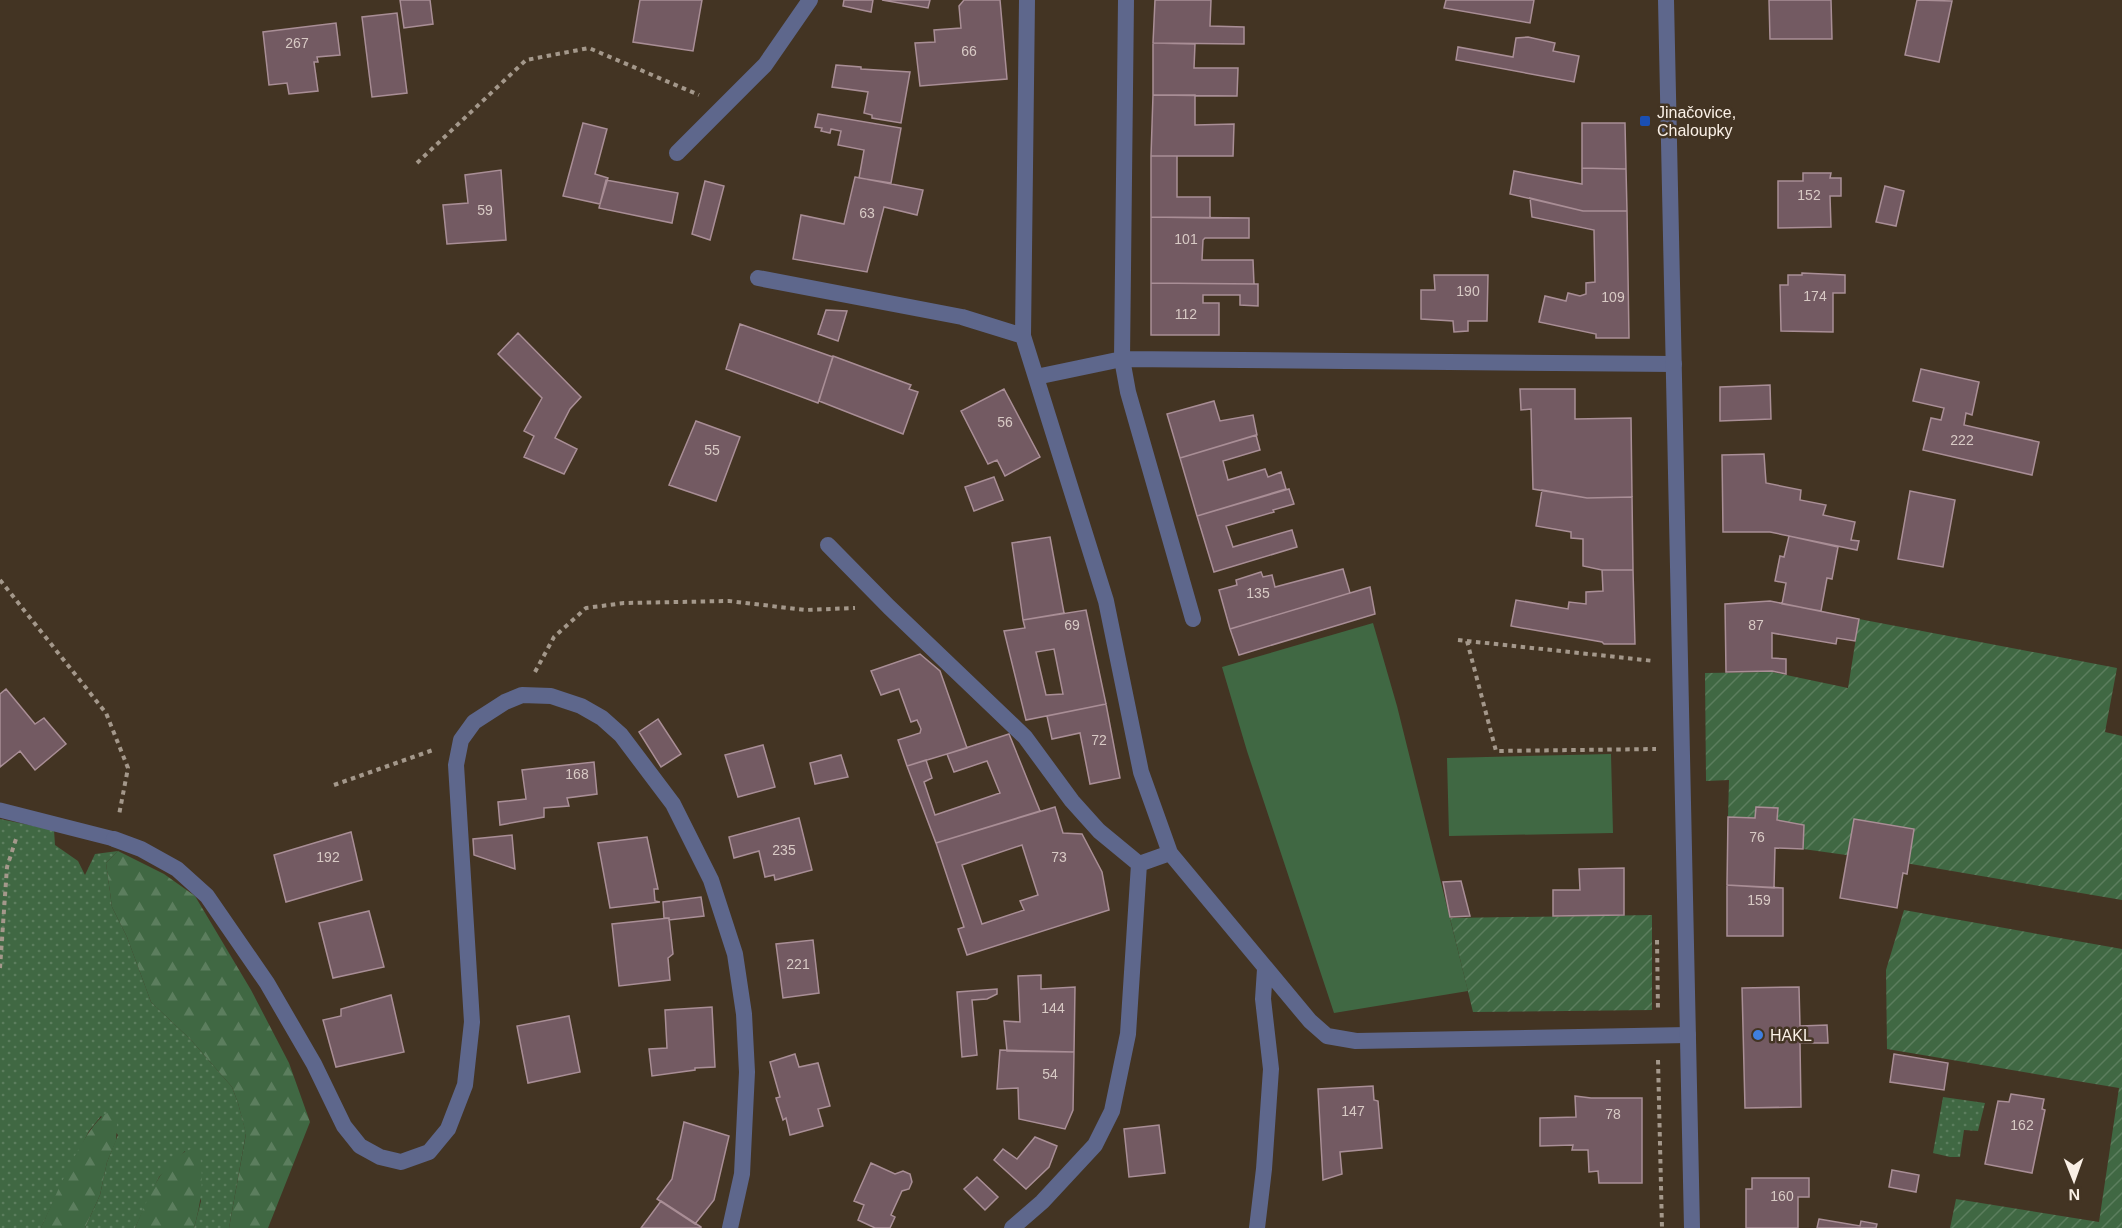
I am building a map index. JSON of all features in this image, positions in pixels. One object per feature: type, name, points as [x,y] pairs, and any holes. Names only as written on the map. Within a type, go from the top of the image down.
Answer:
[{"type":"street","points":[[677,153],[765,65],[810,0]]},
{"type":"street","points":[[1027,0],[1023,336],[1106,601],[1141,772],[1170,853],[1265,969],[1310,1021],[1327,1036],[1356,1041],[1688,1035]]},
{"type":"street","points":[[1126,0],[1122,360],[1128,392],[1193,619]]},
{"type":"street","points":[[1666,0],[1692,1228]]},
{"type":"street","points":[[758,278],[962,316],[1023,336]]},
{"type":"street","points":[[1036,377],[1122,360],[1674,364]]},
{"type":"street","points":[[828,545],[889,607],[1025,736],[1072,801],[1092,824],[1139,864]]},
{"type":"street","points":[[114,839],[141,849],[177,869],[207,897],[267,984],[314,1064],[344,1126],[360,1146],[380,1157],[401,1162],[429,1152],[448,1129],[465,1085],[472,1022],[456,765],[461,740],[474,722],[505,702],[522,695],[551,696],[580,706],[602,718],[621,735],[673,804],[711,880],[735,954],[744,1014],[747,1072],[742,1174],[730,1228]]},
{"type":"street","points":[[1139,864],[1170,853]]},
{"type":"street","points":[[1012,1228],[1042,1202],[1095,1145],[1112,1111],[1128,1034],[1139,864]]},
{"type":"street","points":[[1257,1228],[1271,1069],[1263,999],[1265,969]]},
{"type":"lane","points":[[0,810],[114,839]]},
{"type":"path","points":[[417,164],[526,60],[589,48],[724,106]]},
{"type":"path","points":[[0,580],[106,712],[128,768],[114,839]]},
{"type":"path","points":[[522,695],[554,637],[585,608],[624,603],[729,601],[805,610],[889,607]]},
{"type":"path","points":[[1458,640],[1655,661]]},
{"type":"path","points":[[1467,641],[1496,752],[1656,749]]},
{"type":"path","points":[[334,785],[461,740]]},
{"type":"path","points":[[0,968],[11,852],[17,836],[38,819]]},
{"type":"green space","points":[[1859,619],[2117,668],[2105,732],[2122,736],[2122,900],[1911,864],[1803,849],[1803,825],[1777,820],[1778,809],[1755,818],[1728,817],[1729,780],[1706,781],[1705,673],[1772,672],[1848,688]]},
{"type":"green space","points":[[1373,623],[1397,706],[1468,991],[1334,1013],[1247,751],[1222,667]]},
{"type":"green space","points":[[1611,754],[1613,833],[1449,836],[1447,758]]},
{"type":"green space","points":[[0,819],[54,830],[55,845],[78,861],[85,875],[95,854],[118,851],[106,863],[112,907],[127,937],[151,1002],[191,1040],[232,1087],[238,1103],[246,1133],[229,1228],[194,1228],[201,1201],[185,1151],[159,1177],[135,1228],[85,1228],[100,1195],[107,1162],[118,1135],[101,1116],[89,1131],[41,1228],[0,1228]]},
{"type":"green space","points":[[118,851],[164,874],[195,896],[251,990],[289,1063],[310,1122],[268,1228],[229,1228],[246,1134],[238,1103],[232,1087],[191,1040],[151,1002],[127,937],[112,907],[106,863]]},
{"type":"green space","points":[[1904,910],[2122,949],[2122,1228],[1950,1228],[1956,1199],[2099,1222],[2119,1088],[1887,1049],[1886,970]]},
{"type":"green space","points":[[1652,915],[1652,1010],[1473,1012],[1450,918]]},
{"type":"green space","points":[[1943,1097],[1985,1103],[1978,1131],[1964,1130],[1960,1157],[1933,1153]]},
{"type":"green space","points":[[109,1112],[114,1114],[117,1124],[116,1141],[107,1162],[100,1195],[85,1228],[41,1228],[80,1147],[99,1119]]},
{"type":"green space","points":[[191,1149],[200,1155],[202,1174],[200,1201],[194,1228],[135,1228],[163,1172],[171,1162]]},
{"type":"building","points":[[400,0],[430,0],[433,24],[404,28]]},
{"type":"building","points":[[640,0],[702,0],[693,51],[633,42]]},
{"type":"building","points":[[844,0],[873,0],[871,12],[843,6]]},
{"type":"building","points":[[882,0],[930,0],[928,8]]},
{"type":"building","points":[[964,0],[1000,0],[1007,79],[920,86],[915,43],[935,42],[934,30],[961,28],[959,6]]},
{"type":"building","points":[[1155,0],[1211,0],[1210,26],[1244,27],[1244,44],[1153,43]]},
{"type":"building","points":[[1446,0],[1534,0],[1530,23],[1444,8]]},
{"type":"building","points":[[1769,0],[1831,0],[1832,39],[1770,39]]},
{"type":"building","points":[[1917,0],[1952,1],[1939,62],[1905,55]]},
{"type":"building","points":[[397,13],[407,93],[372,97],[362,17]]},
{"type":"building","points":[[336,23],[340,55],[317,57],[318,62],[314,62],[318,91],[289,94],[287,83],[269,85],[263,32]]},
{"type":"building","points":[[1528,37],[1555,43],[1553,51],[1579,56],[1574,82],[1456,60],[1458,47],[1513,57],[1516,38]]},
{"type":"building","points":[[1153,43],[1195,44],[1194,68],[1238,68],[1237,96],[1153,95]]},
{"type":"building","points":[[836,65],[910,72],[901,123],[872,118],[872,115],[864,113],[868,92],[832,87]]},
{"type":"building","points":[[1153,95],[1195,95],[1195,125],[1234,124],[1233,156],[1151,156]]},
{"type":"building","points":[[818,114],[901,128],[891,183],[859,178],[864,150],[838,145],[841,131],[831,129],[830,133],[815,127]]},
{"type":"building","points":[[583,123],[607,129],[595,174],[608,178],[600,204],[563,196]]},
{"type":"building","points":[[1582,123],[1625,123],[1626,169],[1582,168]]},
{"type":"building","points":[[1151,156],[1177,156],[1177,197],[1210,197],[1210,218],[1151,217]]},
{"type":"building","points":[[1582,168],[1626,169],[1627,211],[1583,211],[1510,194],[1514,171],[1582,184]]},
{"type":"building","points":[[501,170],[506,240],[447,244],[443,205],[468,203],[465,175]]},
{"type":"building","points":[[1803,173],[1831,173],[1830,178],[1841,178],[1841,196],[1830,196],[1831,227],[1778,228],[1778,181],[1803,181]]},
{"type":"building","points":[[855,177],[923,190],[917,215],[884,207],[867,272],[793,259],[801,215],[844,224]]},
{"type":"building","points":[[606,180],[678,193],[672,223],[599,208]]},
{"type":"building","points":[[705,181],[724,186],[710,240],[692,234]]},
{"type":"building","points":[[1885,186],[1904,191],[1896,226],[1876,222]]},
{"type":"building","points":[[1530,198],[1583,211],[1627,211],[1629,338],[1596,338],[1596,334],[1539,322],[1545,296],[1566,301],[1568,293],[1580,296],[1586,294],[1586,283],[1595,282],[1594,230],[1532,217]]},
{"type":"building","points":[[1151,217],[1249,218],[1249,238],[1205,238],[1202,260],[1253,260],[1254,284],[1151,283]]},
{"type":"building","points":[[1802,273],[1845,275],[1845,293],[1833,293],[1833,332],[1781,331],[1780,285],[1788,285],[1788,275],[1802,275]]},
{"type":"building","points":[[1434,275],[1488,275],[1487,321],[1468,321],[1468,331],[1454,332],[1453,321],[1421,319],[1421,290],[1435,290]]},
{"type":"building","points":[[1151,283],[1258,284],[1258,306],[1240,305],[1240,295],[1203,295],[1203,303],[1219,303],[1219,335],[1151,335]]},
{"type":"building","points":[[826,310],[847,311],[838,341],[818,334]]},
{"type":"building","points":[[740,324],[833,357],[818,403],[726,369]]},
{"type":"building","points":[[518,333],[581,397],[570,409],[555,438],[577,449],[564,474],[524,457],[534,436],[524,431],[542,398],[498,354]]},
{"type":"building","points":[[833,356],[911,385],[909,389],[918,392],[903,434],[819,401]]},
{"type":"building","points":[[1921,369],[1979,382],[1972,415],[1966,413],[1964,425],[2039,442],[2032,475],[1923,450],[1931,418],[1941,420],[1944,408],[1913,401]]},
{"type":"building","points":[[1770,385],[1771,419],[1720,421],[1720,387]]},
{"type":"building","points":[[1004,389],[1040,457],[1005,476],[997,460],[988,464],[961,411]]},
{"type":"building","points":[[1520,389],[1575,389],[1575,419],[1631,418],[1632,497],[1587,498],[1533,489],[1531,409],[1521,410]]},
{"type":"building","points":[[1214,401],[1220,421],[1253,415],[1257,435],[1180,458],[1167,414]]},
{"type":"building","points":[[696,421],[740,437],[716,501],[669,485]]},
{"type":"building","points":[[1256,435],[1260,450],[1223,461],[1228,480],[1265,469],[1268,477],[1281,472],[1286,489],[1197,516],[1180,458]]},
{"type":"building","points":[[1764,454],[1766,483],[1801,490],[1800,500],[1826,505],[1823,515],[1855,522],[1851,540],[1859,541],[1857,550],[1770,532],[1723,532],[1722,455]]},
{"type":"building","points":[[994,477],[1003,500],[974,511],[965,487]]},
{"type":"building","points":[[1289,489],[1294,504],[1226,526],[1233,547],[1292,530],[1297,547],[1214,572],[1197,516]]},
{"type":"building","points":[[1542,490],[1587,498],[1632,497],[1633,570],[1602,570],[1583,566],[1583,539],[1571,538],[1571,532],[1536,526]]},
{"type":"building","points":[[1910,491],[1955,500],[1943,567],[1898,559]]},
{"type":"building","points":[[1789,536],[1838,547],[1832,579],[1827,578],[1821,611],[1782,604],[1786,583],[1775,581],[1780,556],[1784,557]]},
{"type":"building","points":[[1050,537],[1064,613],[1023,620],[1012,543]]},
{"type":"building","points":[[1343,569],[1350,593],[1230,629],[1219,590],[1237,585],[1236,580],[1261,572],[1263,577],[1272,575],[1275,587]]},
{"type":"building","points":[[1602,570],[1633,570],[1635,644],[1604,644],[1511,626],[1516,600],[1568,609],[1569,602],[1586,604],[1586,592],[1603,591]]},
{"type":"building","points":[[1370,587],[1375,614],[1239,655],[1230,629]]},
{"type":"building","points":[[1770,601],[1859,619],[1855,641],[1837,638],[1836,644],[1772,633],[1772,658],[1786,659],[1786,674],[1772,671],[1726,672],[1725,604]]},
{"type":"building","points":[[1086,610],[1106,704],[1026,720],[1004,631],[1025,628],[1023,620]],"holes":[[[1054,649],[1063,694],[1046,695],[1036,652]]]},
{"type":"building","points":[[920,654],[940,671],[967,748],[907,766],[898,740],[920,733],[921,729],[917,720],[911,722],[899,689],[881,695],[871,671]]},
{"type":"building","points":[[6,689],[35,724],[44,718],[66,744],[35,770],[20,751],[0,767],[0,694]]},
{"type":"building","points":[[1106,704],[1120,778],[1090,784],[1080,733],[1052,739],[1047,716]]},
{"type":"building","points":[[658,719],[681,754],[661,767],[639,732]]},
{"type":"building","points":[[1009,734],[1040,811],[936,843],[907,766],[926,760],[932,778],[924,782],[935,815],[1000,793],[987,761],[954,772],[947,754]]},
{"type":"building","points":[[763,745],[775,787],[738,797],[725,755]]},
{"type":"building","points":[[841,755],[848,777],[815,784],[810,763]]},
{"type":"building","points":[[594,762],[597,794],[567,798],[569,806],[544,808],[544,817],[500,825],[498,802],[526,799],[522,770]]},
{"type":"building","points":[[1055,807],[1063,833],[1082,834],[1102,872],[1109,910],[967,955],[958,929],[964,927],[936,843]],"holes":[[[1022,845],[1038,895],[1020,901],[1024,910],[982,924],[962,865]]]},
{"type":"building","points":[[1756,807],[1778,808],[1777,820],[1804,825],[1803,849],[1775,848],[1774,888],[1727,885],[1728,817],[1755,818]]},
{"type":"building","points":[[799,818],[812,870],[775,880],[774,875],[765,877],[759,851],[734,858],[729,837]]},
{"type":"building","points":[[1854,819],[1914,829],[1907,874],[1903,873],[1897,908],[1840,898]]},
{"type":"building","points":[[351,832],[362,880],[286,902],[274,855]]},
{"type":"building","points":[[512,835],[515,869],[474,855],[473,839]]},
{"type":"building","points":[[647,837],[658,889],[654,889],[655,901],[660,902],[610,908],[598,843]]},
{"type":"building","points":[[1624,868],[1624,915],[1553,916],[1553,890],[1580,890],[1579,869]]},
{"type":"building","points":[[1461,881],[1470,916],[1450,917],[1443,882]]},
{"type":"building","points":[[1727,885],[1783,888],[1783,936],[1727,936]]},
{"type":"building","points":[[701,897],[704,916],[669,920],[669,918],[664,918],[663,902]]},
{"type":"building","points":[[369,911],[384,967],[333,978],[319,923]]},
{"type":"building","points":[[669,918],[673,954],[668,958],[670,980],[619,986],[612,924]]},
{"type":"building","points":[[813,940],[819,993],[783,998],[776,944]]},
{"type":"building","points":[[1041,975],[1041,989],[1075,987],[1074,1052],[1007,1051],[1004,1021],[1020,1022],[1018,976]]},
{"type":"building","points":[[1799,987],[1800,1026],[1827,1025],[1828,1043],[1800,1043],[1801,1107],[1745,1108],[1742,988]]},
{"type":"building","points":[[997,989],[997,994],[987,999],[972,1000],[977,1055],[962,1057],[957,992]]},
{"type":"building","points":[[391,995],[404,1052],[336,1067],[323,1020],[341,1016],[341,1009]]},
{"type":"building","points":[[712,1007],[715,1067],[695,1068],[695,1070],[652,1076],[649,1049],[667,1048],[665,1010]]},
{"type":"building","points":[[569,1016],[580,1072],[528,1083],[517,1026]]},
{"type":"building","points":[[1000,1050],[1074,1052],[1073,1110],[1065,1129],[1019,1119],[1018,1088],[997,1089]]},
{"type":"building","points":[[795,1054],[799,1067],[818,1063],[830,1106],[818,1109],[823,1126],[790,1135],[786,1118],[783,1120],[776,1098],[780,1097],[770,1062]]},
{"type":"building","points":[[1894,1054],[1948,1063],[1944,1090],[1890,1082]]},
{"type":"building","points":[[1373,1086],[1374,1100],[1378,1101],[1382,1148],[1340,1152],[1342,1174],[1323,1180],[1318,1089]]},
{"type":"building","points":[[2011,1094],[2044,1099],[2042,1109],[2045,1110],[2032,1173],[1985,1164],[1998,1101],[2009,1102]]},
{"type":"building","points":[[1575,1096],[1642,1098],[1642,1183],[1599,1183],[1598,1171],[1589,1172],[1588,1150],[1572,1150],[1573,1145],[1540,1146],[1540,1118],[1576,1117]]},
{"type":"building","points":[[684,1122],[729,1136],[714,1200],[695,1224],[657,1199],[672,1179]]},
{"type":"building","points":[[1159,1125],[1165,1173],[1129,1177],[1124,1129]]},
{"type":"building","points":[[1035,1137],[1057,1146],[1049,1167],[1026,1189],[994,1160],[1003,1149],[1017,1159]]},
{"type":"building","points":[[871,1163],[895,1174],[903,1171],[910,1174],[912,1182],[909,1189],[902,1191],[891,1215],[895,1217],[890,1228],[875,1228],[858,1220],[864,1205],[854,1201]]},
{"type":"building","points":[[1892,1170],[1919,1175],[1916,1192],[1889,1187]]},
{"type":"building","points":[[977,1177],[998,1197],[985,1210],[964,1189]]},
{"type":"building","points":[[1752,1178],[1809,1178],[1809,1197],[1798,1197],[1798,1228],[1746,1228],[1746,1189],[1752,1189]]},
{"type":"building","points":[[661,1201],[701,1227],[701,1228],[641,1228]]},
{"type":"building","points":[[1819,1219],[1860,1226],[1861,1221],[1877,1224],[1876,1228],[1817,1228]]},
{"type":"place","name":"Jinačovice, Chaloupky","points":[[1645,121]]},
{"type":"place","name":"HAKL","points":[[1758,1035]]}]
